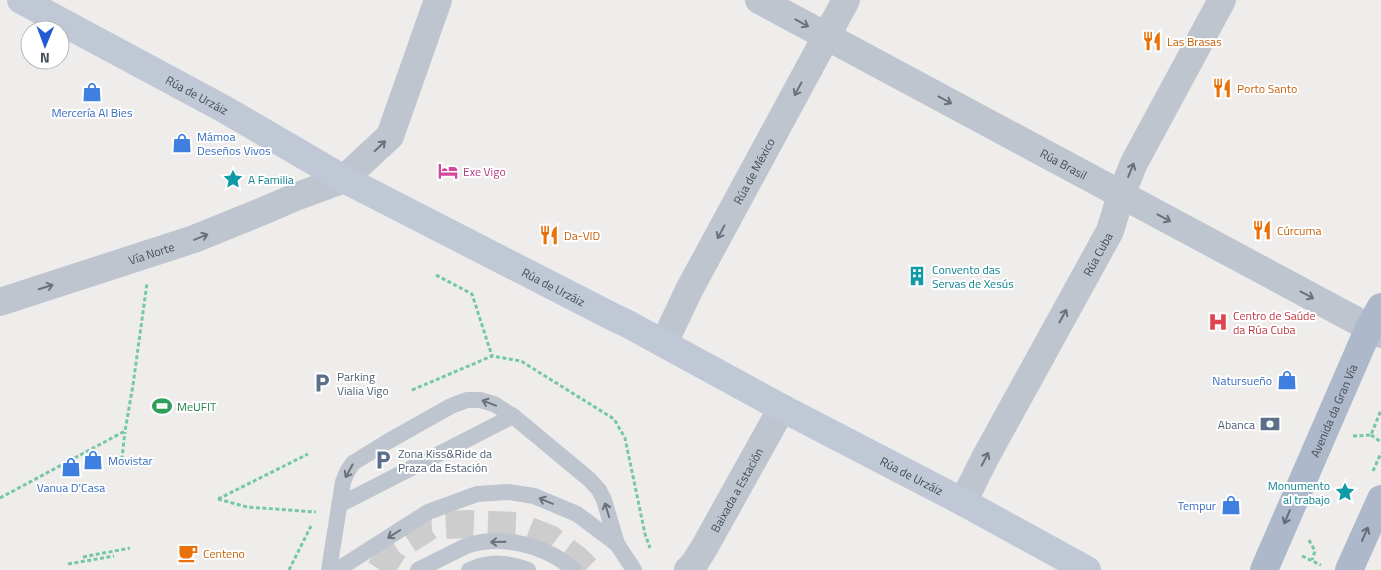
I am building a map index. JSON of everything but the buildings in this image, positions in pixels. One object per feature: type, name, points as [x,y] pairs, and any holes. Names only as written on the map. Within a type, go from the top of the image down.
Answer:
[{"type":"main road","name":"Rúa de Urzáiz","points":[[21,0],[224,109],[344,180],[626,323],[1087,570]]},
{"type":"main road","name":"Avenida da Gran Vía","points":[[1264,570],[1377,323]]},
{"type":"main road","points":[[1338,568],[1381,499]]},
{"type":"street","points":[[344,180],[390,136],[438,0]]},
{"type":"street","name":"Rúa Brasil","points":[[759,0],[1121,195],[1377,323]]},
{"type":"street","name":"Rúa de México","points":[[664,343],[689,290],[846,0]]},
{"type":"street","name":"Rúa Cuba","points":[[963,502],[985,458],[1110,230],[1134,163],[1222,0]]},
{"type":"street","name":"Vía Norte","points":[[0,302],[194,239],[298,196],[344,180]]},
{"type":"street","name":"Baixada a Estación","points":[[688,570],[704,548],[782,408]]},
{"type":"lane","points":[[329,570],[343,482],[353,463],[451,406],[467,400],[480,400],[494,404],[513,416],[590,480],[599,490],[604,500],[617,544],[634,570]]},
{"type":"lane","points":[[340,505],[513,416]]},
{"type":"lane","points":[[337,570],[428,512],[477,494],[508,492],[534,496],[577,514],[617,544]]},
{"type":"lane","points":[[418,570],[466,546],[500,540],[531,546],[564,560],[574,570]]},
{"type":"lane","points":[[469,570],[482,564],[504,564],[528,570]]},
{"type":"path","points":[[436,275],[472,294],[492,356]]},
{"type":"path","points":[[121,466],[148,280]]},
{"type":"path","points":[[412,390],[492,356],[521,361],[614,419],[625,438],[645,534],[650,549],[654,554]]},
{"type":"path","points":[[1371,435],[1381,410]]},
{"type":"path","points":[[0,498],[125,431]]},
{"type":"path","points":[[1353,436],[1371,435],[1381,442]]},
{"type":"path","points":[[288,570],[318,512],[247,507],[218,499],[308,454]]},
{"type":"path","points":[[1308,539],[1315,551],[1312,560]]},
{"type":"path","points":[[1275,543],[1312,560],[1338,568]]},
{"type":"path","points":[[83,557],[130,548]]},
{"type":"path","points":[[68,564],[114,556]]},
{"type":"tunnel","points":[[380,570],[394,549],[429,526],[468,524],[517,526],[550,539],[587,570]]},
{"type":"place","name":"Las Brasas","points":[[1152,41]]},
{"type":"place","name":"Porto Santo","points":[[1222,88]]},
{"type":"place","name":"Mercería Al Bies","points":[[92,92]]},
{"type":"place","name":"Mámoa Deseños Vivos","points":[[182,143]]},
{"type":"place","name":"Exe Vigo","points":[[448,171]]},
{"type":"place","name":"A Familia","points":[[233,179]]},
{"type":"place","name":"Cúrcuma","points":[[1262,230]]},
{"type":"place","name":"Da-VID","points":[[549,235]]},
{"type":"place","name":"Convento das Servas de Xesús","points":[[917,276]]},
{"type":"place","name":"Centro de Saúde da Rúa Cuba","points":[[1218,322]]},
{"type":"place","name":"Natursueño","points":[[1287,380]]},
{"type":"place","name":"Parking Vialia Vigo","points":[[322,383]]},
{"type":"place","name":"MeUFIT","points":[[162,406]]},
{"type":"place","name":"Abanca","points":[[1270,424]]},
{"type":"place","name":"Movistar","points":[[93,460]]},
{"type":"place","name":"Zona Kiss&Ride da Praza da Estación","points":[[383,460]]},
{"type":"place","name":"Vanua D'Casa","points":[[71,467]]},
{"type":"place","name":"Monumento al trabajo","points":[[1345,492]]},
{"type":"place","name":"Tempur","points":[[1231,505]]},
{"type":"place","name":"Centeno","points":[[188,553]]}]
